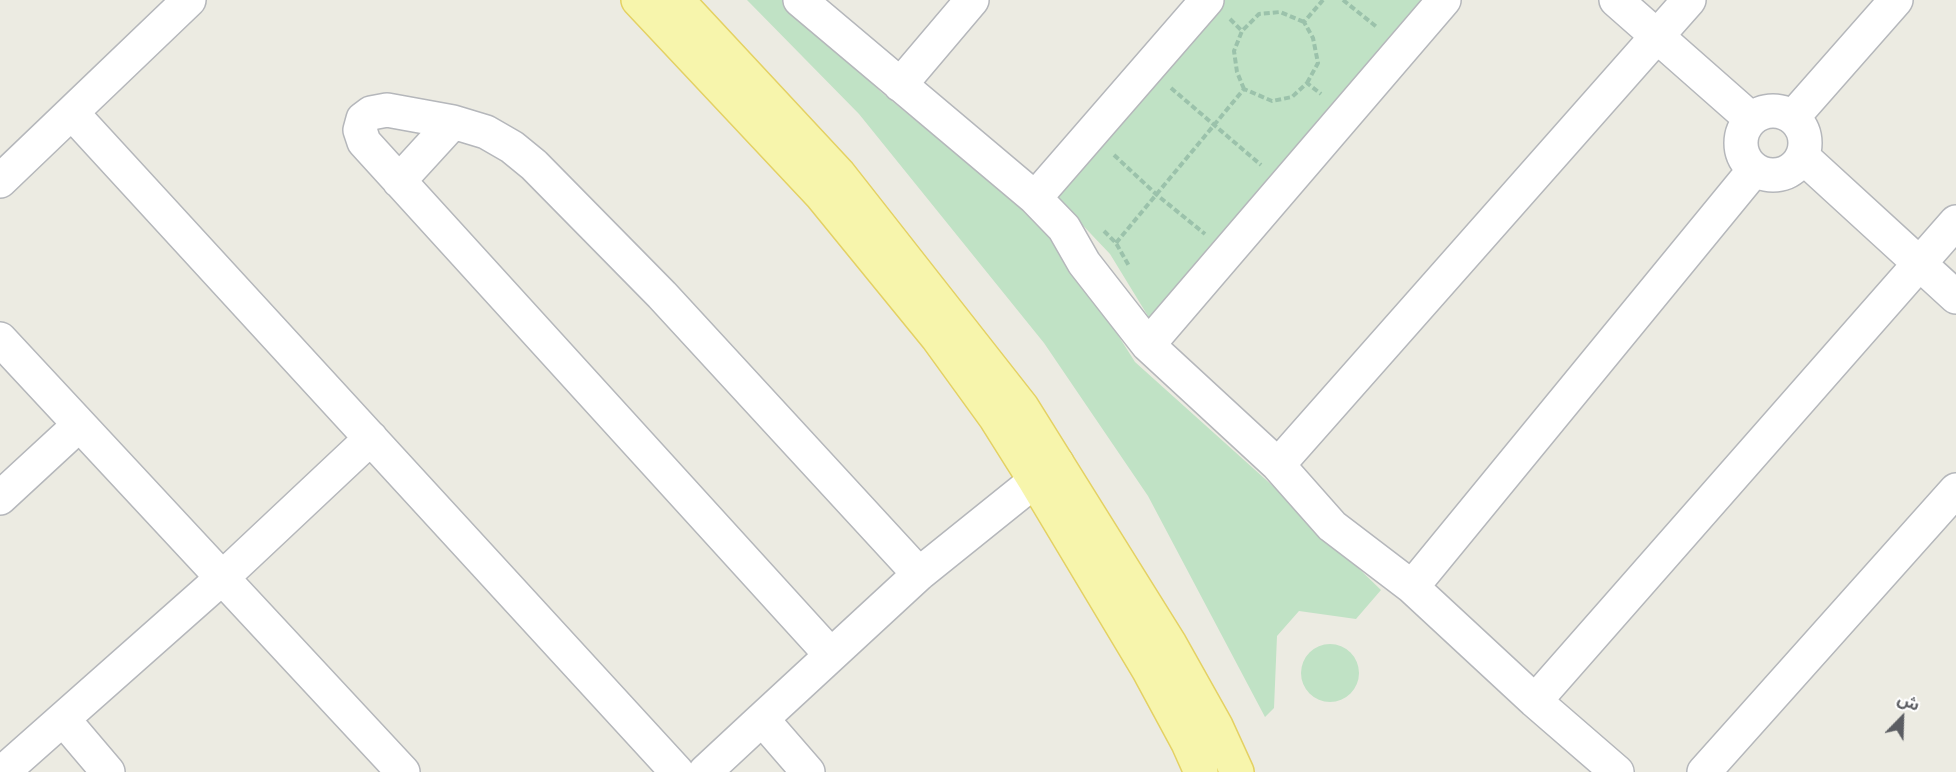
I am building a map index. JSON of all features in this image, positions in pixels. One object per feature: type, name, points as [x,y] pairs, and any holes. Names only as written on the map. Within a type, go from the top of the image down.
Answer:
[{"type":"main road","points":[[638,0],[822,196],[937,337],[995,417],[1046,471],[1170,644],[1216,726],[1237,772]]},
{"type":"main road","points":[[677,0],[838,174],[1022,407],[1046,471],[1201,772]]},
{"type":"street","points":[[0,181],[189,0]]},
{"type":"street","points":[[800,0],[1035,198],[1064,228],[1084,263],[1148,345],[1278,465],[1332,526],[1412,587],[1535,701],[1617,772]]},
{"type":"street","points":[[900,85],[972,0]]},
{"type":"street","points":[[1035,198],[1208,0]]},
{"type":"street","points":[[1148,345],[1443,0]]},
{"type":"street","points":[[1616,0],[1750,119]]},
{"type":"street","points":[[1278,465],[1689,0]]},
{"type":"street","points":[[1793,117],[1896,0]]},
{"type":"street","points":[[831,655],[364,142],[360,130],[363,119],[371,113],[387,110],[453,122],[486,132],[512,147],[534,165],[662,295],[919,574]]},
{"type":"street","points":[[1773,110],[1793,117],[1805,135],[1806,146],[1803,157],[1791,170],[1781,175],[1764,175],[1754,170],[1746,162],[1741,151],[1740,140],[1750,119],[1762,112],[1773,110]]},
{"type":"street","points":[[72,113],[677,772]]},
{"type":"street","points":[[399,181],[453,122]]},
{"type":"street","points":[[1803,157],[1956,297]]},
{"type":"street","points":[[1412,587],[1754,170]]},
{"type":"street","points":[[1535,701],[1956,222]]},
{"type":"street","points":[[0,339],[403,772]]},
{"type":"street","points":[[0,498],[79,425]]},
{"type":"street","points":[[3,772],[222,578],[371,438]]},
{"type":"street","points":[[717,765],[762,719],[919,574],[1046,471]]},
{"type":"street","points":[[1704,772],[1956,490]]},
{"type":"street","points":[[63,719],[108,772]]},
{"type":"street","points":[[762,719],[808,772]]},
{"type":"path","points":[[1304,22],[1323,0]]},
{"type":"path","points":[[1343,0],[1379,29]]},
{"type":"path","points":[[1280,12],[1304,22],[1313,38],[1318,63],[1307,83],[1292,97],[1272,100],[1244,89],[1237,72],[1234,51],[1242,31],[1259,14],[1280,12]]},
{"type":"path","points":[[1307,83],[1323,96]]},
{"type":"path","points":[[1169,86],[1263,166]]},
{"type":"path","points":[[1116,243],[1244,89]]},
{"type":"path","points":[[1111,152],[1156,195],[1213,240]]},
{"type":"path","points":[[1101,229],[1116,243],[1132,272]]},
{"type":"green space","points":[[747,0],[784,0],[881,92],[1054,234],[1135,362],[1284,496],[1381,590],[1356,619],[1299,611],[1277,636],[1274,708],[1265,717],[1148,496],[1044,343],[859,114]]},
{"type":"green space","points":[[1217,0],[1430,0],[1151,321],[1110,254],[1053,194]]},
{"type":"green space","points":[[1330,644],[1341,646],[1354,657],[1359,673],[1357,684],[1346,697],[1330,702],[1319,700],[1306,689],[1301,673],[1303,662],[1314,649]]}]
